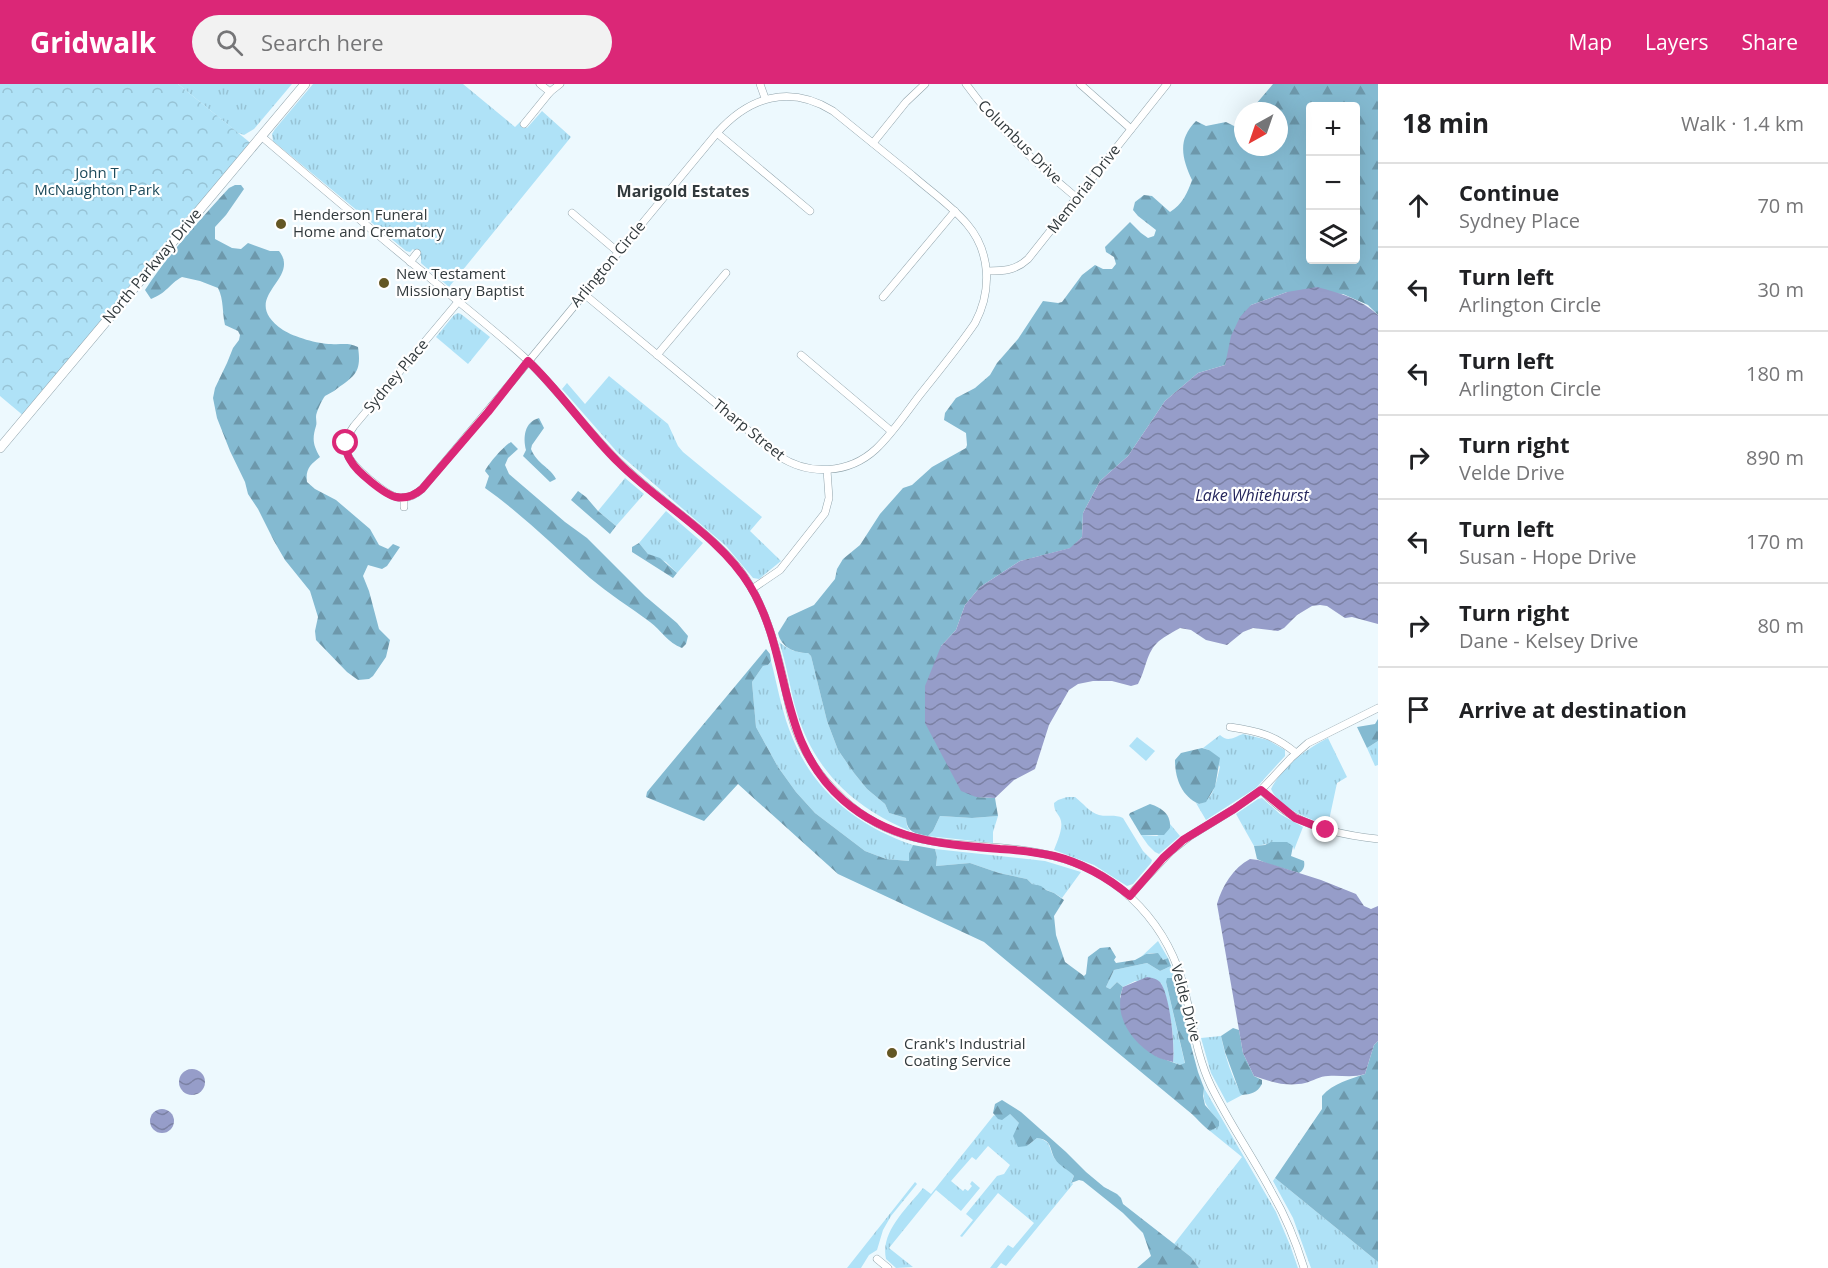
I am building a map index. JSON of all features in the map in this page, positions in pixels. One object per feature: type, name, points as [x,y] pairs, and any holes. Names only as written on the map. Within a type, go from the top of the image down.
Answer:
[{"type":"main road","name":"North Parkway Drive","points":[[0,448],[304,84]]},
{"type":"street","points":[[540,84],[550,92]]},
{"type":"street","points":[[524,124],[550,92],[560,84]]},
{"type":"street","points":[[760,84],[765,98]]},
{"type":"street","points":[[873,143],[906,102],[925,84]]},
{"type":"street","name":"Columbus Drive","points":[[966,84],[988,113],[1013,139],[1077,198]]},
{"type":"street","points":[[1080,84],[1131,129]]},
{"type":"street","name":"Memorial Drive","points":[[987,271],[1009,270],[1021,266],[1041,244],[1167,84]]},
{"type":"street","name":"Arlington Circle","points":[[404,497],[415,495],[422,489],[717,133],[739,111],[765,98],[792,96],[806,98],[833,111],[969,226],[983,254],[987,271]]},
{"type":"street","points":[[717,133],[810,211]]},
{"type":"street","name":"Velde Drive","points":[[261,136],[528,361],[619,463],[721,550],[740,571],[752,589],[768,623],[792,718],[803,747],[827,783],[849,805],[877,823],[915,839],[1031,852],[1070,861],[1097,873],[1130,896],[1152,920],[1168,946],[1182,981],[1197,1047],[1208,1079],[1279,1205],[1304,1268]]},
{"type":"street","points":[[883,297],[954,211]]},
{"type":"street","points":[[572,213],[618,252]]},
{"type":"street","points":[[410,262],[417,253]]},
{"type":"street","name":"Tharp Street","points":[[584,294],[779,456],[804,468],[827,470],[849,465],[867,457],[891,431],[975,323],[985,297],[987,271]]},
{"type":"street","points":[[657,355],[726,273]]},
{"type":"street","name":"Sydney Place","points":[[404,497],[390,495],[350,461],[346,448],[349,434],[458,302]]},
{"type":"street","points":[[801,356],[891,431]]},
{"type":"street","points":[[752,589],[780,570],[823,516],[829,498],[827,470]]},
{"type":"street","points":[[404,497],[404,507]]},
{"type":"street","points":[[1130,896],[1163,858],[1183,840],[1261,790],[1296,753],[1313,740],[1378,708]]},
{"type":"street","points":[[1230,727],[1266,734],[1282,742],[1296,753]]},
{"type":"street","points":[[1261,790],[1289,814],[1309,824],[1378,839]]},
{"type":"street","points":[[878,1259],[888,1268]]},
{"type":"green space","name":"John T McNaughton Park","points":[[0,84],[178,84],[253,145],[25,417],[0,396]]},
{"type":"green space","points":[[178,84],[292,84],[254,129],[244,135],[238,133]]},
{"type":"green space","points":[[313,84],[463,84],[515,127],[520,122],[527,128],[542,111],[571,137],[449,287],[421,263],[421,256],[413,249],[410,252],[406,251],[273,141],[272,134],[275,129]]},
{"type":"green space","points":[[1273,84],[1378,84],[1378,315],[1368,305],[1343,294],[1287,292],[1251,305],[1225,365],[1198,373],[1165,401],[1128,456],[1100,481],[1083,513],[1082,537],[1071,548],[1020,561],[980,587],[965,605],[956,630],[941,646],[976,797],[995,798],[998,816],[972,818],[940,816],[928,836],[916,833],[908,827],[906,818],[889,813],[885,804],[867,789],[838,750],[827,721],[811,656],[789,648],[782,642],[778,633],[788,617],[814,605],[835,579],[837,569],[843,559],[860,545],[880,514],[903,488],[912,485],[932,467],[966,448],[966,433],[944,420],[945,413],[956,398],[975,388],[990,375],[997,363],[1018,339],[1043,301],[1062,302],[1082,275],[1095,265],[1103,269],[1112,269],[1116,264],[1114,257],[1106,252],[1105,247],[1130,222],[1148,238],[1154,236],[1156,230],[1133,210],[1135,202],[1144,195],[1152,196],[1170,212],[1181,202],[1192,180],[1184,157],[1184,142],[1196,121],[1206,126],[1226,122],[1234,126],[1234,156],[1288,156],[1288,102],[1258,102]]},
{"type":"green space","points":[[241,185],[244,189],[215,227],[215,239],[232,248],[241,249],[248,243],[270,251],[279,251],[284,261],[283,271],[267,298],[266,308],[270,318],[283,330],[300,338],[320,343],[348,344],[358,347],[359,363],[355,374],[325,396],[318,409],[314,438],[320,457],[309,467],[307,482],[336,500],[370,529],[379,545],[388,549],[393,544],[400,547],[387,566],[382,569],[368,565],[363,576],[379,629],[390,640],[386,657],[369,679],[358,680],[347,672],[316,640],[318,617],[310,591],[285,560],[248,494],[217,418],[213,398],[215,388],[240,335],[238,331],[225,325],[218,288],[182,277],[151,299],[145,290],[185,238],[229,188]]},
{"type":"green space","points":[[458,313],[490,337],[468,364],[436,337]]},
{"type":"green space","points":[[609,376],[668,424],[683,452],[762,517],[750,531],[781,561],[759,579],[753,578],[726,546],[618,453],[562,389],[567,383],[585,404]]},
{"type":"green space","points":[[539,418],[544,428],[531,449],[556,479],[550,482],[523,456],[526,450],[526,431],[530,423]]},
{"type":"green space","points":[[511,442],[518,449],[508,458],[505,465],[509,474],[587,538],[645,596],[677,623],[688,636],[682,648],[597,584],[526,520],[485,488],[489,476],[485,471]]},
{"type":"green space","points":[[625,478],[644,494],[616,526],[598,511]]},
{"type":"green space","points":[[578,491],[616,526],[610,534],[571,500]]},
{"type":"green space","points":[[666,511],[703,543],[677,573],[666,562],[648,554],[639,543]]},
{"type":"green space","points":[[639,543],[648,554],[660,558],[677,573],[673,578],[632,552],[632,547]]},
{"type":"green space","points":[[779,642],[792,650],[808,653],[811,656],[827,721],[838,750],[867,789],[885,804],[889,813],[906,818],[910,831],[890,822],[855,799],[826,770],[805,734],[797,713]]},
{"type":"green space","points":[[766,649],[771,661],[768,665],[763,666],[752,682],[756,727],[778,767],[815,813],[865,851],[886,859],[909,861],[909,853],[913,845],[935,849],[936,866],[970,863],[1027,879],[1032,884],[1054,893],[1064,900],[1054,916],[1056,935],[1065,962],[1084,976],[1088,957],[1100,948],[1110,947],[1116,957],[1114,960],[1116,963],[1135,960],[1146,954],[1158,953],[1163,960],[1168,958],[1171,966],[1160,971],[1147,963],[1114,970],[1106,987],[1110,989],[1117,982],[1123,987],[1120,997],[1156,1056],[1180,1065],[1185,1063],[1166,982],[1167,978],[1176,981],[1191,1046],[1204,1088],[1205,1105],[1219,1121],[1219,1126],[1210,1131],[984,942],[838,874],[738,784],[704,821],[646,797],[647,792]]},
{"type":"green space","points":[[771,661],[789,729],[809,769],[837,802],[853,815],[892,837],[913,845],[909,853],[909,861],[886,859],[865,851],[815,813],[778,767],[756,727],[752,682],[763,666],[768,665]]},
{"type":"green space","points":[[1378,719],[1378,741],[1367,748],[1357,727],[1375,724]]},
{"type":"green space","points":[[1243,734],[1268,740],[1285,750],[1285,756],[1256,788],[1206,820],[1196,803],[1204,802],[1212,794],[1220,767],[1209,750],[1203,748],[1220,735],[1228,739]]},
{"type":"green space","points":[[1137,737],[1155,751],[1146,761],[1129,746]]},
{"type":"green space","points":[[1328,738],[1347,777],[1337,783],[1328,825],[1288,808],[1271,789],[1281,773],[1295,759]]},
{"type":"green space","points":[[1378,741],[1378,765],[1375,766],[1367,748]]},
{"type":"green space","points":[[1202,748],[1220,758],[1215,787],[1206,802],[1199,804],[1193,801],[1180,786],[1175,760],[1181,753]]},
{"type":"green space","points":[[1067,797],[1075,797],[1096,814],[1123,818],[1143,851],[1152,860],[1133,884],[1127,886],[1094,865],[1054,850],[1061,824],[1054,803]]},
{"type":"green space","points":[[1262,798],[1280,814],[1303,827],[1294,850],[1293,846],[1284,842],[1254,846],[1236,814]]},
{"type":"green space","points":[[1150,804],[1162,810],[1169,819],[1170,828],[1164,835],[1141,835],[1129,815]]},
{"type":"green space","points":[[940,816],[972,818],[998,816],[993,832],[993,843],[928,836]]},
{"type":"green space","points":[[1170,824],[1180,836],[1159,854],[1141,835],[1157,836],[1170,828]]},
{"type":"green space","points":[[1271,842],[1287,842],[1293,846],[1291,856],[1304,861],[1302,871],[1299,873],[1257,859],[1254,846]]},
{"type":"green space","points":[[935,849],[1045,861],[1081,872],[1062,898],[1032,884],[1027,879],[970,863],[936,866]]},
{"type":"green space","points":[[1158,941],[1168,958],[1163,960],[1152,953],[1141,957]]},
{"type":"green space","points":[[1147,963],[1160,971],[1171,966],[1176,981],[1172,978],[1166,982],[1185,1064],[1180,1065],[1173,1062],[1171,1022],[1161,983],[1135,981],[1123,987],[1117,982],[1110,989],[1106,987],[1114,970]]},
{"type":"green space","points":[[1233,1028],[1239,1030],[1243,1053],[1254,1076],[1262,1080],[1262,1084],[1256,1091],[1242,1095],[1221,1036]]},
{"type":"green space","points":[[1221,1036],[1229,1067],[1242,1095],[1227,1103],[1211,1073],[1201,1038]]},
{"type":"green space","points":[[1378,1041],[1378,1262],[1275,1178],[1322,1109],[1322,1096],[1337,1085],[1365,1074],[1374,1045]]},
{"type":"green space","points":[[1204,1088],[1276,1212],[1298,1268],[1199,1268],[1191,1257],[1174,1244],[1242,1157],[1210,1131],[1219,1121],[1205,1102]]},
{"type":"green space","points":[[1002,1100],[1021,1112],[1086,1172],[1104,1187],[1117,1194],[1123,1204],[1191,1257],[1199,1268],[1137,1268],[1151,1256],[1143,1233],[1123,1213],[1083,1181],[1071,1183],[1074,1176],[1057,1161],[1046,1141],[1037,1138],[1027,1146],[1018,1147],[1013,1136],[1019,1123],[1010,1114],[1002,1120],[993,1113],[995,1104]]},
{"type":"green space","points":[[1010,1114],[1019,1123],[1027,1146],[1037,1138],[1046,1141],[1059,1164],[1074,1176],[1071,1182],[1073,1184],[1006,1266],[1001,1263],[997,1268],[990,1268],[1008,1245],[1013,1248],[1034,1223],[998,1193],[962,1237],[960,1236],[973,1220],[966,1214],[997,1176],[1004,1174],[1010,1165],[988,1146],[976,1160],[972,1157],[951,1181],[963,1191],[965,1189],[968,1191],[972,1186],[970,1184],[972,1181],[980,1188],[961,1211],[936,1190],[889,1248],[913,1267],[896,1268],[886,1259],[885,1249],[896,1221],[923,1188],[931,1194],[994,1115]]},
{"type":"green space","points":[[1275,1178],[1378,1262],[1378,1268],[1311,1268],[1293,1218],[1273,1181]]},
{"type":"green space","points":[[915,1182],[917,1184],[891,1216],[883,1230],[877,1250],[869,1255],[861,1268],[847,1268]]},
{"type":"water","name":"Lake Whitehurst","points":[[1317,287],[1342,294],[1378,315],[1378,624],[1352,617],[1345,618],[1327,606],[1320,605],[1312,606],[1297,615],[1278,631],[1253,628],[1243,632],[1227,645],[1206,640],[1191,630],[1180,628],[1155,645],[1138,684],[1131,686],[1112,681],[1093,681],[1078,684],[1069,690],[1049,725],[1035,769],[1014,780],[995,798],[976,797],[961,791],[925,723],[925,686],[941,646],[956,630],[965,605],[980,587],[1020,561],[1070,548],[1082,537],[1083,513],[1100,481],[1128,456],[1165,401],[1198,373],[1225,365],[1231,336],[1240,317],[1251,305],[1287,292]]},
{"type":"water","points":[[1250,859],[1321,880],[1356,894],[1364,906],[1371,909],[1378,906],[1378,1041],[1374,1045],[1365,1074],[1325,1076],[1305,1083],[1292,1084],[1273,1082],[1254,1076],[1243,1053],[1217,904],[1229,878],[1238,867]]},
{"type":"water","points":[[1147,977],[1160,982],[1164,988],[1172,1033],[1173,1062],[1157,1057],[1138,1043],[1122,1017],[1120,997],[1123,987]]},
{"type":"water","points":[[192,1069],[201,1073],[205,1082],[201,1091],[192,1095],[183,1091],[179,1082],[183,1073]]},
{"type":"water","points":[[162,1109],[170,1113],[174,1121],[170,1129],[162,1133],[154,1129],[150,1121],[154,1113]]},
{"type":"place","name":"Henderson Funeral Home and Crematory","points":[[281,224]]},
{"type":"place","name":"New Testament Missionary Baptist","points":[[384,283]]},
{"type":"place","name":"Crank's Industrial Coating Service","points":[[892,1053]]},
{"type":"district","name":"Marigold Estates","points":[[683,191]]},
{"type":"route","points":[[346,443],[353,465],[386,492],[394,497],[405,498],[415,495],[488,412],[528,361],[619,463],[707,537],[728,556],[740,571],[756,596],[768,623],[795,728],[815,767],[849,805],[877,823],[906,836],[937,843],[1053,856],[1091,870],[1130,896],[1163,858],[1183,840],[1261,790],[1295,818],[1326,830]]}]
